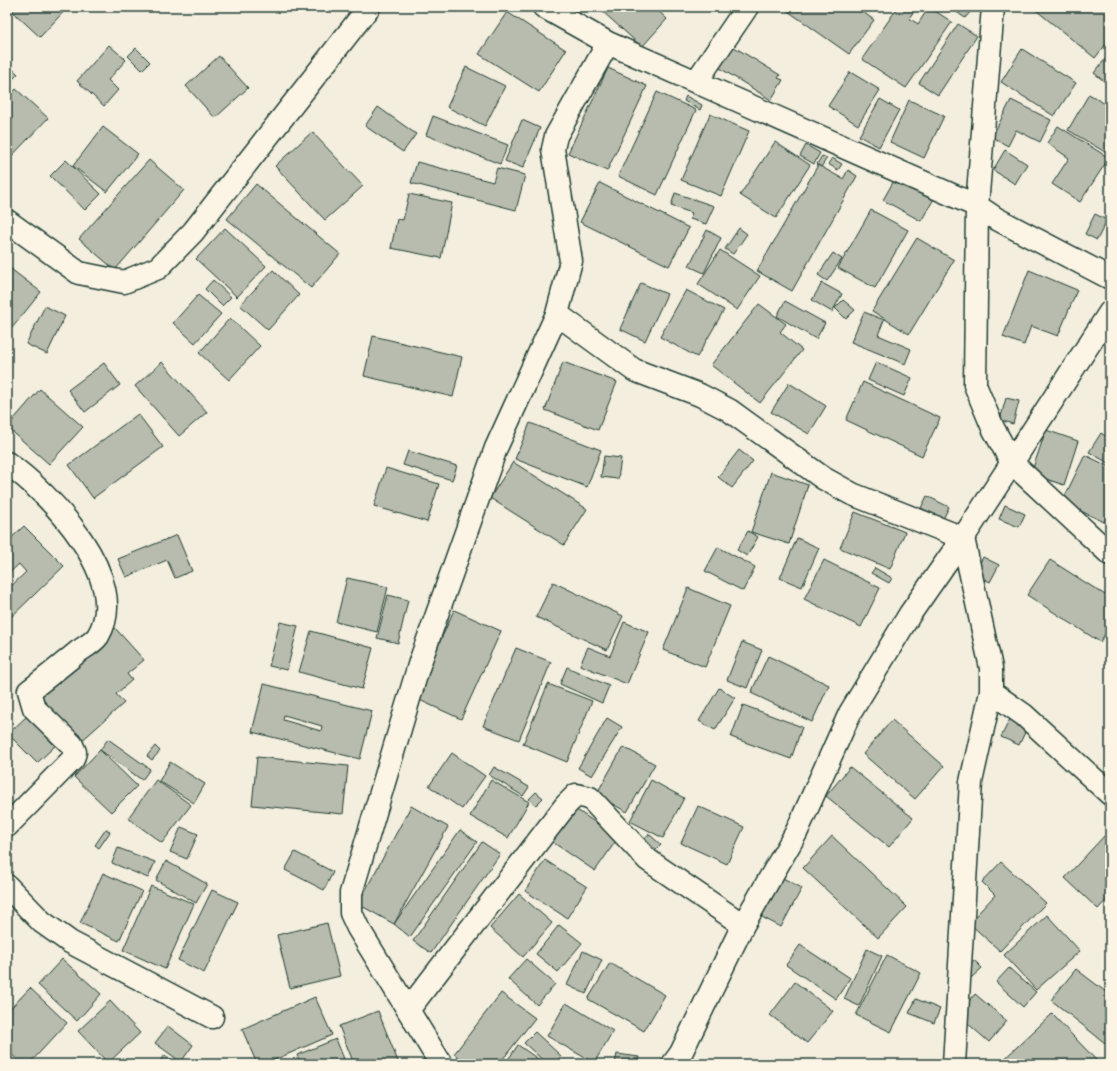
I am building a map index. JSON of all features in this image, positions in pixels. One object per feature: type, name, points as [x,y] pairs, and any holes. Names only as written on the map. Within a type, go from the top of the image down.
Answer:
[{"type":"street","points":[[7,221],[79,273],[124,282],[158,268],[193,232],[369,7]]},
{"type":"street","points":[[544,7],[608,43],[978,206],[995,218],[1110,278]]},
{"type":"street","points":[[696,82],[747,7]]},
{"type":"street","points":[[993,7],[978,206],[975,385],[993,428],[1012,463],[1110,554]]},
{"type":"street","points":[[441,1064],[351,913],[351,893],[419,665],[496,448],[557,314],[571,261],[553,149],[556,136],[608,43]]},
{"type":"street","points":[[682,1060],[744,925],[796,833],[850,713],[910,614],[963,538],[1110,312]]},
{"type":"street","points":[[557,314],[634,370],[700,395],[729,410],[823,478],[852,494],[963,538]]},
{"type":"street","points":[[7,463],[32,483],[76,530],[92,558],[106,591],[105,621],[97,637],[29,691],[34,708],[72,745],[75,752],[73,759],[7,826]]},
{"type":"street","points":[[954,1064],[971,782],[991,692],[991,668],[963,538]]},
{"type":"street","points":[[991,692],[1024,715],[1110,794]]},
{"type":"street","points":[[408,1010],[566,805],[576,795],[590,798],[648,860],[744,925]]},
{"type":"street","points":[[7,886],[42,922],[70,942],[212,1017]]},
{"type":"building","points":[[16,7],[68,7],[40,37],[12,11]]},
{"type":"building","points":[[605,7],[654,7],[667,19],[642,47],[602,11]]},
{"type":"building","points":[[782,7],[856,7],[874,20],[849,54]]},
{"type":"building","points":[[898,7],[917,7],[909,18],[918,24],[929,7],[952,22],[906,88],[862,59]]},
{"type":"building","points":[[968,7],[972,10],[965,18],[951,8]]},
{"type":"building","points":[[1032,7],[1106,7],[1110,11],[1110,39],[1095,58]]},
{"type":"building","points":[[507,12],[566,50],[539,92],[479,54]]},
{"type":"building","points":[[958,24],[977,36],[938,95],[919,83]]},
{"type":"building","points":[[729,44],[780,75],[778,78],[783,80],[771,100],[715,65]]},
{"type":"building","points":[[109,45],[126,60],[108,80],[118,90],[104,106],[77,81]]},
{"type":"building","points":[[136,48],[150,62],[142,70],[128,56]]},
{"type":"building","points":[[1022,49],[1076,83],[1054,116],[1001,82]]},
{"type":"building","points":[[1110,53],[1110,86],[1094,73]]},
{"type":"building","points":[[219,56],[248,88],[215,118],[186,86]]},
{"type":"building","points":[[7,64],[18,74],[7,85]]},
{"type":"building","points":[[466,67],[505,86],[485,126],[447,107]]},
{"type":"building","points":[[608,68],[647,86],[607,171],[568,153]]},
{"type":"building","points":[[850,72],[880,90],[858,125],[828,106]]},
{"type":"building","points":[[16,89],[48,118],[7,161],[7,99]]},
{"type":"building","points":[[657,92],[696,110],[657,195],[618,176]]},
{"type":"building","points":[[1089,94],[1110,107],[1110,155],[1068,130]]},
{"type":"building","points":[[686,96],[702,105],[700,110],[684,101]]},
{"type":"building","points":[[880,99],[899,110],[879,147],[859,136]]},
{"type":"building","points":[[909,100],[944,116],[924,158],[890,142]]},
{"type":"building","points":[[1011,100],[1051,120],[1040,142],[1016,130],[1008,146],[992,137]]},
{"type":"building","points":[[378,107],[416,134],[403,152],[365,126]]},
{"type":"building","points":[[710,114],[749,131],[721,196],[681,180]]},
{"type":"building","points":[[433,116],[508,145],[500,164],[426,135]]},
{"type":"building","points":[[522,120],[540,128],[523,168],[505,161]]},
{"type":"building","points":[[1058,126],[1109,158],[1080,202],[1052,184],[1069,158],[1047,143]]},
{"type":"building","points":[[103,127],[138,154],[107,192],[73,166]]},
{"type":"building","points":[[312,132],[363,186],[325,220],[275,166]]},
{"type":"building","points":[[775,142],[810,165],[776,218],[740,195]]},
{"type":"building","points":[[806,145],[820,153],[814,164],[800,156]]},
{"type":"building","points":[[1005,150],[1027,164],[1015,184],[993,170]]},
{"type":"building","points":[[822,156],[827,158],[821,167],[817,164]]},
{"type":"building","points":[[832,158],[842,164],[838,170],[828,164]]},
{"type":"building","points":[[66,160],[101,194],[85,210],[50,176]]},
{"type":"building","points":[[149,160],[184,190],[115,270],[79,239]]},
{"type":"building","points":[[417,162],[493,182],[497,168],[525,175],[516,210],[411,183]]},
{"type":"building","points":[[818,165],[843,179],[848,170],[857,176],[792,291],[757,271]]},
{"type":"building","points":[[897,175],[935,197],[921,221],[883,200]]},
{"type":"building","points":[[600,183],[689,228],[669,266],[580,222]]},
{"type":"building","points":[[256,184],[340,254],[311,288],[227,219]]},
{"type":"building","points":[[675,193],[714,206],[706,224],[690,219],[692,213],[671,206]]},
{"type":"building","points":[[409,194],[452,203],[441,258],[391,248],[397,219],[403,220]]},
{"type":"building","points":[[871,210],[908,230],[875,288],[838,268]]},
{"type":"building","points":[[1095,214],[1107,220],[1097,240],[1085,234]]},
{"type":"building","points":[[225,228],[266,266],[237,297],[196,259]]},
{"type":"building","points":[[739,228],[747,234],[733,254],[725,249]]},
{"type":"building","points":[[707,230],[721,238],[704,273],[689,266]]},
{"type":"building","points":[[917,238],[954,260],[909,334],[872,311]]},
{"type":"building","points":[[720,250],[760,276],[737,310],[698,284]]},
{"type":"building","points":[[833,253],[842,259],[827,281],[818,275]]},
{"type":"building","points":[[7,266],[41,292],[12,328],[7,324]]},
{"type":"building","points":[[273,270],[299,295],[268,330],[240,305]]},
{"type":"building","points":[[1029,270],[1077,290],[1058,336],[1031,326],[1024,345],[1003,337]]},
{"type":"building","points":[[213,280],[231,297],[222,306],[205,289]]},
{"type":"building","points":[[641,283],[667,294],[645,341],[620,329]]},
{"type":"building","points":[[822,283],[842,294],[832,312],[812,300]]},
{"type":"building","points":[[686,290],[724,310],[697,357],[660,337]]},
{"type":"building","points":[[198,295],[221,314],[195,343],[173,323]]},
{"type":"building","points":[[843,300],[855,310],[846,319],[835,308]]},
{"type":"building","points":[[785,301],[825,323],[816,339],[777,316]]},
{"type":"building","points":[[759,304],[786,324],[780,332],[802,350],[760,403],[711,365]]},
{"type":"building","points":[[45,306],[65,316],[47,354],[26,344]]},
{"type":"building","points":[[864,312],[884,320],[878,335],[911,349],[905,364],[851,342]]},
{"type":"building","points":[[230,318],[260,346],[229,380],[199,353]]},
{"type":"building","points":[[373,336],[462,357],[453,397],[364,376]]},
{"type":"building","points":[[162,362],[207,412],[179,436],[135,386]]},
{"type":"building","points":[[563,362],[617,382],[598,430],[545,410]]},
{"type":"building","points":[[876,362],[912,378],[904,396],[868,380]]},
{"type":"building","points":[[104,363],[120,385],[85,412],[68,390]]},
{"type":"building","points":[[863,382],[940,418],[922,456],[846,420]]},
{"type":"building","points":[[789,383],[826,406],[809,434],[771,412]]},
{"type":"building","points":[[40,389],[83,427],[49,464],[7,427]]},
{"type":"building","points":[[1006,398],[1019,401],[1013,424],[1000,420]]},
{"type":"building","points":[[138,414],[163,447],[93,498],[69,465]]},
{"type":"building","points":[[530,423],[601,450],[587,487],[515,459]]},
{"type":"building","points":[[1046,430],[1078,441],[1064,485],[1031,474]]},
{"type":"building","points":[[1101,433],[1110,439],[1110,464],[1089,452]]},
{"type":"building","points":[[739,450],[753,461],[732,488],[718,477]]},
{"type":"building","points":[[408,451],[457,466],[452,480],[403,465]]},
{"type":"building","points":[[1085,455],[1110,467],[1110,509],[1104,522],[1062,502]]},
{"type":"building","points":[[604,456],[621,458],[618,479],[601,477]]},
{"type":"building","points":[[513,462],[587,509],[564,545],[490,498]]},
{"type":"building","points":[[386,468],[439,484],[427,522],[374,506]]},
{"type":"building","points":[[771,472],[808,485],[789,544],[751,532]]},
{"type":"building","points":[[927,496],[949,507],[943,519],[921,508]]},
{"type":"building","points":[[1005,505],[1025,514],[1019,527],[999,519]]},
{"type":"building","points":[[855,512],[905,532],[890,569],[840,548]]},
{"type":"building","points":[[24,526],[64,566],[7,621],[7,590],[26,572],[19,564],[7,575],[7,542]]},
{"type":"building","points":[[748,531],[758,537],[747,556],[737,550]]},
{"type":"building","points":[[177,535],[192,571],[175,578],[167,560],[126,577],[118,559]]},
{"type":"building","points":[[797,538],[819,548],[802,587],[780,578]]},
{"type":"building","points":[[718,547],[755,567],[743,591],[705,571]]},
{"type":"building","points":[[983,557],[999,565],[990,582],[974,574]]},
{"type":"building","points":[[824,560],[880,588],[861,627],[804,599]]},
{"type":"building","points":[[1050,560],[1110,598],[1110,626],[1100,642],[1027,595]]},
{"type":"building","points":[[875,568],[892,578],[889,583],[871,573]]},
{"type":"building","points":[[347,578],[388,587],[377,632],[336,622]]},
{"type":"building","points":[[553,582],[623,616],[607,650],[536,617]]},
{"type":"building","points":[[688,588],[730,606],[705,667],[663,650]]},
{"type":"building","points":[[388,595],[408,600],[398,643],[377,638]]},
{"type":"building","points":[[454,610],[501,631],[461,719],[415,698]]},
{"type":"building","points":[[280,622],[298,626],[287,670],[269,666]]},
{"type":"building","points":[[624,622],[649,632],[627,684],[580,665],[588,647],[610,656]]},
{"type":"building","points":[[115,628],[144,660],[127,674],[132,680],[116,694],[124,703],[78,744],[37,699]]},
{"type":"building","points":[[311,631],[373,648],[362,689],[299,672]]},
{"type":"building","points":[[742,642],[762,650],[747,688],[727,680]]},
{"type":"building","points":[[516,648],[551,662],[519,740],[483,726]]},
{"type":"building","points":[[768,656],[829,685],[812,722],[751,693]]},
{"type":"building","points":[[567,667],[609,686],[602,703],[560,684]]},
{"type":"building","points":[[264,684],[372,711],[360,759],[252,732]],"holes":[[[284,715],[322,726],[321,731],[283,720]]]},
{"type":"building","points":[[548,684],[592,701],[567,762],[523,744]]},
{"type":"building","points":[[719,688],[735,698],[715,730],[699,721]]},
{"type":"building","points":[[743,705],[802,727],[791,759],[731,737]]},
{"type":"building","points":[[1012,715],[1029,724],[1019,745],[1001,737]]},
{"type":"building","points":[[27,716],[55,746],[37,763],[8,734]]},
{"type":"building","points":[[607,718],[622,727],[592,776],[578,768]]},
{"type":"building","points":[[892,720],[944,766],[915,799],[863,754]]},
{"type":"building","points":[[108,739],[150,769],[142,780],[100,750]]},
{"type":"building","points":[[155,746],[160,751],[152,760],[147,756]]},
{"type":"building","points":[[623,747],[655,764],[627,812],[596,795]]},
{"type":"building","points":[[100,750],[137,786],[111,812],[74,777]]},
{"type":"building","points":[[452,753],[485,776],[462,809],[429,786]]},
{"type":"building","points":[[257,757],[348,766],[343,814],[252,805]]},
{"type":"building","points":[[170,762],[205,784],[194,803],[159,781]]},
{"type":"building","points":[[494,767],[529,787],[523,796],[489,775]]},
{"type":"building","points":[[850,767],[913,818],[889,847],[826,796]]},
{"type":"building","points":[[156,780],[191,805],[162,843],[128,818]]},
{"type":"building","points":[[491,780],[529,802],[508,838],[470,816]]},
{"type":"building","points":[[651,780],[684,798],[663,838],[630,821]]},
{"type":"building","points":[[536,792],[543,798],[536,805],[529,799]]},
{"type":"building","points":[[411,806],[448,827],[394,924],[358,904]]},
{"type":"building","points":[[698,806],[744,827],[727,864],[681,843]]},
{"type":"building","points":[[574,808],[618,838],[595,871],[551,841]]},
{"type":"building","points":[[181,827],[198,834],[187,859],[170,852]]},
{"type":"building","points":[[106,829],[110,832],[99,848],[95,845]]},
{"type":"building","points":[[460,830],[477,842],[410,937],[394,924]]},
{"type":"building","points":[[649,834],[661,845],[653,853],[642,843]]},
{"type":"building","points":[[1106,834],[1110,838],[1110,896],[1098,909],[1065,878]]},
{"type":"building","points":[[832,836],[907,907],[878,938],[803,868]]},
{"type":"building","points":[[482,842],[500,854],[431,953],[413,941]]},
{"type":"building","points":[[118,848],[155,862],[148,878],[112,863]]},
{"type":"building","points":[[295,852],[333,872],[324,890],[285,870]]},
{"type":"building","points":[[545,860],[587,887],[567,918],[525,891]]},
{"type":"building","points":[[166,861],[207,884],[196,903],[156,880]]},
{"type":"building","points":[[1001,862],[1046,903],[1000,951],[969,923],[995,895],[982,882]]},
{"type":"building","points":[[103,873],[142,891],[119,941],[80,923]]},
{"type":"building","points":[[779,876],[802,888],[781,927],[758,915]]},
{"type":"building","points":[[151,886],[194,904],[165,969],[123,950]]},
{"type":"building","points":[[212,890],[238,902],[204,973],[178,960]]},
{"type":"building","points":[[519,894],[552,923],[523,957],[490,928]]},
{"type":"building","points":[[1047,915],[1080,951],[1036,990],[1004,955]]},
{"type":"building","points":[[327,923],[340,976],[290,988],[277,935]]},
{"type":"building","points":[[559,925],[582,943],[558,972],[536,954]]},
{"type":"building","points":[[800,945],[850,978],[836,999],[786,965]]},
{"type":"building","points":[[867,949],[882,956],[859,1006],[844,999]]},
{"type":"building","points":[[583,951],[602,960],[586,994],[567,985]]},
{"type":"building","points":[[887,955],[921,973],[891,1032],[856,1015]]},
{"type":"building","points":[[62,959],[101,994],[77,1021],[38,985]]},
{"type":"building","points":[[526,959],[555,984],[537,1005],[508,979]]},
{"type":"building","points":[[974,960],[982,968],[971,978],[964,971]]},
{"type":"building","points":[[610,963],[665,995],[644,1031],[588,999]]},
{"type":"building","points":[[1009,968],[1036,992],[1023,1007],[996,982]]},
{"type":"building","points":[[1076,969],[1110,995],[1110,1047],[1051,1000]]},
{"type":"building","points":[[795,982],[833,1011],[807,1043],[770,1015]]},
{"type":"building","points":[[30,988],[67,1023],[29,1064],[22,1064],[7,1050],[7,1012]]},
{"type":"building","points":[[501,993],[535,1018],[499,1064],[468,1064],[454,1054]]},
{"type":"building","points":[[975,994],[1007,1021],[989,1042],[958,1015]]},
{"type":"building","points":[[315,997],[332,1035],[265,1064],[257,1064],[242,1029]]},
{"type":"building","points":[[916,999],[940,1009],[934,1023],[909,1013]]},
{"type":"building","points":[[110,1001],[140,1033],[108,1063],[78,1031]]},
{"type":"building","points":[[566,1003],[613,1031],[594,1063],[547,1036]]},
{"type":"building","points":[[378,1011],[399,1064],[354,1064],[339,1026]]},
{"type":"building","points":[[1052,1014],[1099,1063],[1004,1064],[1001,1062]]},
{"type":"building","points":[[168,1026],[193,1045],[181,1062],[155,1043]]},
{"type":"building","points":[[535,1032],[561,1056],[554,1064],[547,1064],[524,1043]]},
{"type":"building","points":[[336,1039],[346,1064],[301,1064],[297,1055]]},
{"type":"building","points":[[518,1045],[545,1064],[505,1064]]},
{"type":"building","points":[[617,1054],[639,1057],[637,1064],[615,1064]]},
{"type":"building","points":[[165,1055],[176,1064],[158,1064]]}]
